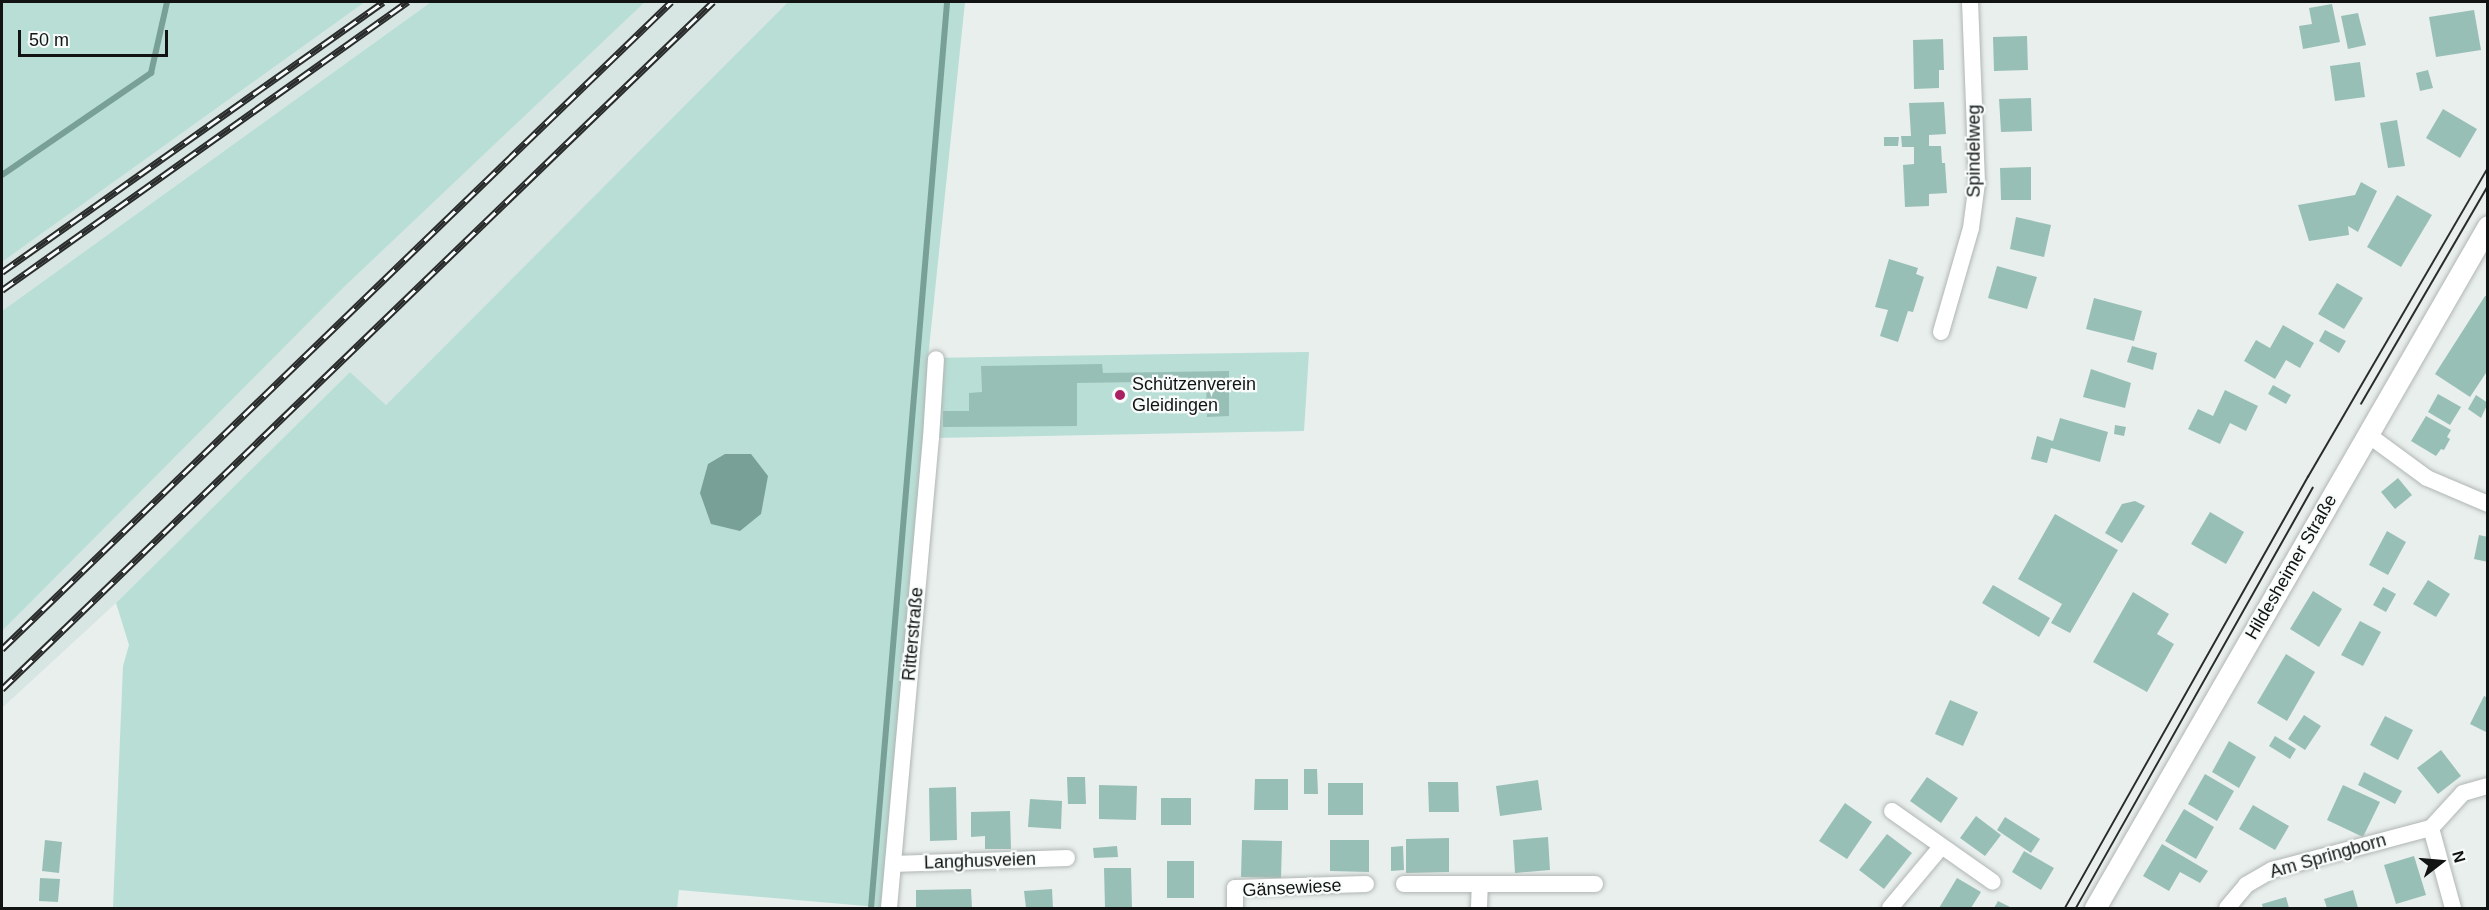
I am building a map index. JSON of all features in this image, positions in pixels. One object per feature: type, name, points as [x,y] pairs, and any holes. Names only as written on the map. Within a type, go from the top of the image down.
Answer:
[{"type":"street","name":"Spindelweg","points":[[1941,332],[1971,228],[1977,183],[1970,2]]},
{"type":"street","name":"Hildesheimer Straße","points":[[2095,909],[2487,226]]},
{"type":"street","name":"Ritterstraße","points":[[889,909],[936,359]]},
{"type":"street","points":[[2367,434],[2427,478],[2487,504]]},
{"type":"street","points":[[2453,909],[2431,828],[2463,793],[2487,786]]},
{"type":"street","points":[[1892,811],[1993,882]]},
{"type":"street","name":"Am Springborn","points":[[2227,909],[2246,885],[2272,870],[2431,828]]},
{"type":"street","points":[[1890,909],[1941,847]]},
{"type":"street","name":"Langhusveien","points":[[893,864],[1067,858]]},
{"type":"street","name":"Gänsewiese","points":[[1235,909],[1235,888],[1366,884]]},
{"type":"street","points":[[1404,884],[1595,884]]},
{"type":"street","points":[[1479,909],[1480,884]]},
{"type":"shaded area","points":[[2,2],[365,2],[2,262]]},
{"type":"shaded area","points":[[365,2],[431,2],[2,311],[2,262]]},
{"type":"shaded area","points":[[431,2],[645,2],[344,287],[2,631],[2,311]]},
{"type":"shaded area","points":[[645,2],[788,2],[386,405],[350,372],[116,603],[2,708],[2,631],[344,287]]},
{"type":"shaded area","points":[[788,2],[965,2],[928,358],[1309,352],[1304,431],[932,438],[889,908],[679,890],[677,908],[113,908],[123,666],[129,645],[116,603],[350,372],[386,405]]},
{"type":"shaded area","points":[[725,454],[751,454],[768,476],[761,514],[740,531],[711,524],[700,493],[708,464]]},
{"type":"building","points":[[2332,4],[2340,42],[2303,49],[2299,26],[2312,24],[2309,8]]},
{"type":"building","points":[[2474,10],[2481,50],[2436,57],[2429,17]]},
{"type":"building","points":[[2358,13],[2366,45],[2348,49],[2341,16]]},
{"type":"building","points":[[2027,36],[2028,70],[1994,71],[1993,37]]},
{"type":"building","points":[[1943,39],[1944,70],[1939,70],[1939,88],[1914,89],[1913,40]]},
{"type":"building","points":[[2360,62],[2365,97],[2335,101],[2330,66]]},
{"type":"building","points":[[2428,70],[2433,88],[2420,91],[2416,73]]},
{"type":"building","points":[[2031,98],[2032,131],[2001,132],[1999,99]]},
{"type":"building","points":[[1944,102],[1946,134],[1929,135],[1929,146],[1941,146],[1942,163],[1945,163],[1947,193],[1929,194],[1929,206],[1905,207],[1903,165],[1914,164],[1914,147],[1902,147],[1901,136],[1911,136],[1909,103]]},
{"type":"building","points":[[2443,109],[2477,129],[2460,158],[2426,138]]},
{"type":"building","points":[[2397,120],[2405,166],[2388,168],[2380,123]]},
{"type":"building","points":[[1884,137],[1899,137],[1898,146],[1884,146]]},
{"type":"building","points":[[2031,167],[2031,200],[2001,200],[2000,168]]},
{"type":"building","points":[[2361,182],[2377,191],[2358,232],[2348,226],[2349,235],[2309,241],[2298,205],[2355,195]]},
{"type":"building","points":[[2397,195],[2432,215],[2401,267],[2367,247]]},
{"type":"building","points":[[2016,217],[2051,225],[2044,257],[2010,249]]},
{"type":"building","points":[[1889,259],[1918,268],[1916,274],[1924,277],[1913,312],[1908,311],[1898,342],[1880,336],[1888,310],[1875,307]]},
{"type":"building","points":[[1997,266],[2037,277],[2027,309],[1988,298]]},
{"type":"building","points":[[2337,283],[2363,298],[2344,329],[2318,314]]},
{"type":"building","points":[[2485,296],[2488,297],[2488,370],[2470,397],[2435,374]]},
{"type":"building","points":[[2094,298],[2142,311],[2134,341],[2086,329]]},
{"type":"building","points":[[2283,325],[2314,343],[2300,368],[2286,360],[2275,379],[2244,361],[2256,340],[2270,348]]},
{"type":"building","points":[[2325,330],[2346,341],[2339,353],[2319,341]]},
{"type":"building","points":[[2132,346],[2157,353],[2153,370],[2127,362]]},
{"type":"building","points":[[1102,364],[1103,373],[1229,371],[1229,416],[1207,417],[1206,381],[1077,383],[1077,426],[943,427],[943,411],[969,411],[969,393],[982,392],[981,366]]},
{"type":"building","points":[[2091,369],[2131,383],[2125,408],[2083,397]]},
{"type":"building","points":[[2273,385],[2291,395],[2286,404],[2268,394]]},
{"type":"building","points":[[2225,390],[2258,406],[2246,431],[2230,423],[2220,444],[2188,429],[2198,409],[2213,416]]},
{"type":"building","points":[[2438,394],[2461,407],[2450,425],[2428,412]]},
{"type":"building","points":[[2476,395],[2488,403],[2481,418],[2468,409]]},
{"type":"building","points":[[2426,416],[2451,430],[2447,437],[2450,439],[2444,450],[2441,449],[2436,456],[2411,441]]},
{"type":"building","points":[[2060,418],[2108,432],[2100,462],[2051,448],[2047,463],[2031,459],[2037,436],[2053,441]]},
{"type":"building","points":[[2115,425],[2126,427],[2124,436],[2114,434]]},
{"type":"building","points":[[2398,478],[2412,495],[2395,509],[2381,492]]},
{"type":"building","points":[[2135,501],[2145,506],[2122,543],[2105,533],[2122,504]]},
{"type":"building","points":[[2210,512],[2244,532],[2226,564],[2191,544]]},
{"type":"building","points":[[2055,514],[2118,550],[2070,633],[2051,623],[2062,604],[2018,579]]},
{"type":"building","points":[[2387,531],[2406,542],[2388,575],[2369,565]]},
{"type":"building","points":[[2479,535],[2488,537],[2488,562],[2474,559]]},
{"type":"building","points":[[2428,580],[2450,594],[2436,617],[2413,604]]},
{"type":"building","points":[[1993,585],[2050,618],[2039,637],[1982,603]]},
{"type":"building","points":[[2383,587],[2396,594],[2386,612],[2373,605]]},
{"type":"building","points":[[2313,591],[2342,609],[2319,647],[2290,629]]},
{"type":"building","points":[[2133,592],[2169,614],[2157,634],[2174,644],[2147,692],[2093,662]]},
{"type":"building","points":[[2360,621],[2381,632],[2363,666],[2341,655]]},
{"type":"building","points":[[2286,654],[2315,672],[2287,721],[2257,703]]},
{"type":"building","points":[[2484,696],[2488,698],[2488,733],[2470,724]]},
{"type":"building","points":[[1950,700],[1978,712],[1963,746],[1935,734]]},
{"type":"building","points":[[2304,715],[2321,726],[2305,750],[2288,739]]},
{"type":"building","points":[[2385,716],[2413,730],[2398,760],[2370,745]]},
{"type":"building","points":[[2275,736],[2296,749],[2290,759],[2269,746]]},
{"type":"building","points":[[2229,741],[2256,757],[2239,788],[2212,772]]},
{"type":"building","points":[[2441,750],[2461,776],[2438,794],[2417,768]]},
{"type":"building","points":[[1304,769],[1317,769],[1318,794],[1304,794]]},
{"type":"building","points":[[2364,772],[2402,791],[2395,804],[2358,785]]},
{"type":"building","points":[[2205,774],[2234,791],[2217,821],[2188,804]]},
{"type":"building","points":[[1067,777],[1085,777],[1086,804],[1068,804]]},
{"type":"building","points":[[1927,777],[1958,798],[1941,823],[1910,801]]},
{"type":"building","points":[[1255,779],[1288,779],[1288,810],[1254,810]]},
{"type":"building","points":[[1538,780],[1542,810],[1500,816],[1496,786]]},
{"type":"building","points":[[1428,782],[1458,782],[1459,812],[1429,812]]},
{"type":"building","points":[[1328,783],[1363,783],[1363,815],[1328,815]]},
{"type":"building","points":[[1099,785],[1137,786],[1136,820],[1099,819]]},
{"type":"building","points":[[2343,785],[2380,802],[2363,837],[2327,820]]},
{"type":"building","points":[[956,787],[957,840],[930,841],[929,788]]},
{"type":"building","points":[[1161,798],[1191,798],[1191,825],[1161,825]]},
{"type":"building","points":[[1030,799],[1062,801],[1061,829],[1028,827]]},
{"type":"building","points":[[1845,803],[1872,822],[1847,859],[1819,841]]},
{"type":"building","points":[[2253,805],[2289,826],[2275,850],[2239,829]]},
{"type":"building","points":[[2184,809],[2214,827],[2196,859],[2165,841]]},
{"type":"building","points":[[1010,811],[1011,849],[985,849],[985,836],[971,837],[971,812]]},
{"type":"building","points":[[1976,816],[2001,835],[1985,856],[1960,838]]},
{"type":"building","points":[[2005,817],[2040,839],[2031,853],[1997,830]]},
{"type":"building","points":[[1887,834],[1912,853],[1884,889],[1859,870]]},
{"type":"building","points":[[1548,837],[1550,870],[1515,873],[1513,840]]},
{"type":"building","points":[[1449,838],[1449,872],[1406,873],[1406,839]]},
{"type":"building","points":[[45,840],[62,842],[59,873],[42,871]]},
{"type":"building","points":[[1242,840],[1282,841],[1281,878],[1241,877]]},
{"type":"building","points":[[1330,840],[1369,840],[1369,872],[1330,871]]},
{"type":"building","points":[[2162,844],[2208,871],[2200,883],[2180,872],[2169,891],[2143,876]]},
{"type":"building","points":[[1117,846],[1118,857],[1094,858],[1093,848]]},
{"type":"building","points":[[1403,846],[1404,870],[1391,871],[1391,847]]},
{"type":"building","points":[[2024,851],[2054,868],[2041,890],[2012,872]]},
{"type":"building","points":[[2414,856],[2426,895],[2396,904],[2384,865]]},
{"type":"building","points":[[1167,861],[1194,861],[1194,898],[1167,898]]},
{"type":"building","points":[[1104,868],[1131,868],[1132,908],[1105,908]]},
{"type":"building","points":[[40,878],[60,879],[58,902],[39,901]]},
{"type":"building","points":[[1957,878],[1981,892],[1971,908],[1939,908]]},
{"type":"building","points":[[971,889],[972,908],[916,908],[916,890]]},
{"type":"building","points":[[1052,889],[1053,908],[1026,908],[1024,891]]},
{"type":"building","points":[[2353,890],[2358,908],[2327,908],[2324,899]]},
{"type":"building","points":[[2286,897],[2289,908],[2263,908],[2262,904]]},
{"type":"building","points":[[1998,901],[2012,908],[1994,908]]},
{"type":"waterway","points":[[2,175],[151,73],[167,2]]},
{"type":"waterway","points":[[871,908],[947,2]]},
{"type":"tram line","points":[[2065,908],[2308,477],[2488,168]]},
{"type":"tram line","points":[[2361,404],[2488,186]]},
{"type":"tram line","points":[[2076,908],[2313,488]]},
{"type":"railway","points":[[2,272],[383,2]]},
{"type":"railway","points":[[2,290],[408,2]]},
{"type":"railway","points":[[2,649],[671,2]]},
{"type":"railway","points":[[2,689],[713,2]]},
{"type":"place","name":"Schützenverein Gleidingen","points":[[1120,395]]}]
